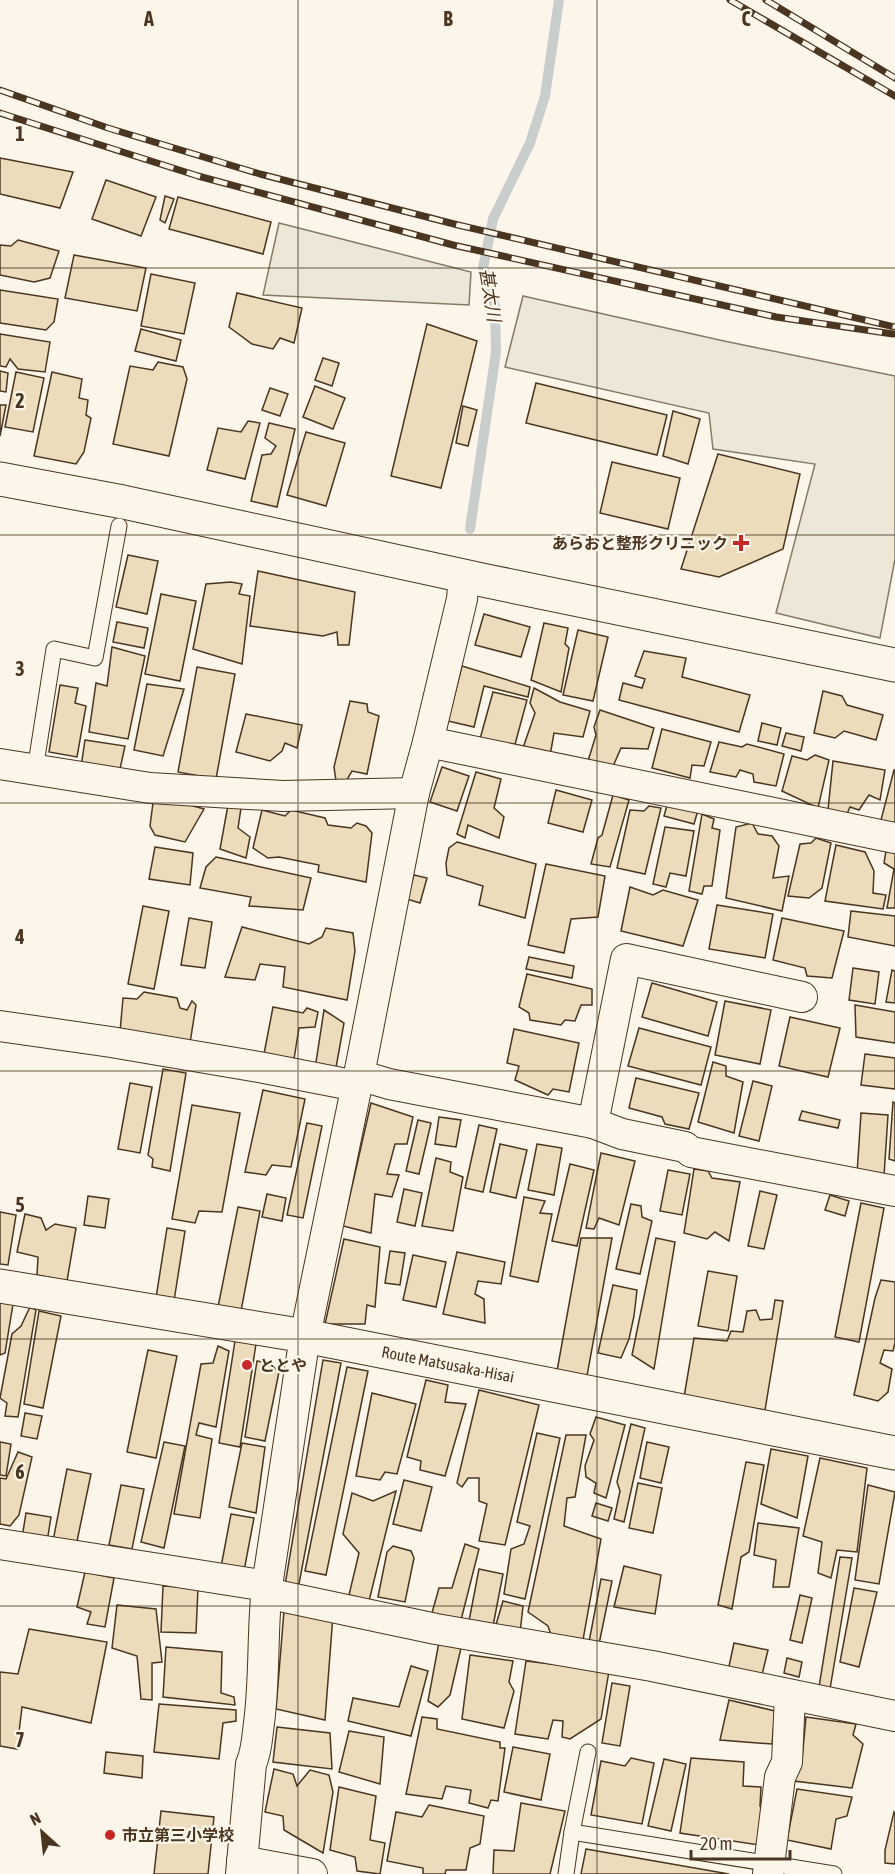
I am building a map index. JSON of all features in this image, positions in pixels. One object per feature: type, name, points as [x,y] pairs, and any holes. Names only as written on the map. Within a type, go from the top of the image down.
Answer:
[{"type":"street","points":[[0,479],[123,502],[464,576],[895,664]]},
{"type":"street","points":[[312,1874],[241,1868],[251,1764],[255,1754],[262,1701],[267,1590],[305,1336],[414,793],[462,599],[464,576]]},
{"type":"street","points":[[428,742],[895,838]]},
{"type":"street","points":[[0,764],[150,788],[284,796],[414,793]]},
{"type":"street","points":[[593,1123],[626,959],[802,997]]},
{"type":"street","points":[[0,1026],[388,1084],[593,1123],[622,1134],[685,1147],[691,1152],[895,1191]]},
{"type":"street","name":"Route Matsusaka-Hisai","points":[[0,1286],[305,1336],[895,1453]]},
{"type":"street","points":[[0,1544],[267,1590],[436,1629],[652,1666],[895,1716]]},
{"type":"street","points":[[768,1869],[780,1777],[787,1762],[790,1695]]},
{"type":"lane","points":[[34,770],[54,649],[95,658],[119,526]]},
{"type":"lane","points":[[566,1874],[588,1752]]},
{"type":"lane","points":[[572,1832],[768,1869],[834,1874]]},
{"type":"shaded area","points":[[279,223],[471,272],[469,305],[263,295]]},
{"type":"shaded area","points":[[523,296],[895,376],[895,559],[880,638],[776,613],[815,464],[713,449],[709,413],[505,367]]},
{"type":"building","points":[[0,158],[73,172],[60,208],[0,194]]},
{"type":"building","points":[[106,180],[156,197],[141,236],[92,219]]},
{"type":"building","points":[[165,196],[174,199],[165,223],[160,220]]},
{"type":"building","points":[[178,197],[271,222],[263,254],[169,229]]},
{"type":"building","points":[[18,240],[59,251],[50,278],[34,282],[0,275],[0,245],[11,246]]},
{"type":"building","points":[[74,255],[146,268],[137,311],[65,298]]},
{"type":"building","points":[[151,274],[195,283],[184,334],[141,326]]},
{"type":"building","points":[[0,290],[58,299],[54,322],[46,330],[0,323]]},
{"type":"building","points":[[237,293],[302,308],[294,343],[280,338],[273,349],[252,344],[229,327]]},
{"type":"building","points":[[427,324],[477,341],[441,488],[391,476]]},
{"type":"building","points":[[141,329],[181,340],[176,361],[135,351]]},
{"type":"building","points":[[0,334],[50,342],[45,372],[18,369],[10,359],[6,367],[0,366]]},
{"type":"building","points":[[323,358],[339,363],[332,386],[315,380]]},
{"type":"building","points":[[158,362],[183,367],[187,379],[169,456],[113,444],[130,366],[153,370]]},
{"type":"building","points":[[0,371],[8,373],[6,392],[0,391]]},
{"type":"building","points":[[16,372],[44,378],[33,432],[5,427]]},
{"type":"building","points":[[52,372],[82,379],[79,398],[88,400],[86,415],[91,418],[84,452],[76,464],[34,456]]},
{"type":"building","points":[[536,383],[667,415],[657,455],[526,423]]},
{"type":"building","points":[[315,386],[345,398],[333,429],[303,417]]},
{"type":"building","points":[[270,388],[288,394],[280,416],[262,410]]},
{"type":"building","points":[[0,405],[6,405],[0,436]]},
{"type":"building","points":[[463,406],[477,410],[468,446],[456,443]]},
{"type":"building","points":[[673,411],[700,419],[688,464],[663,456]]},
{"type":"building","points":[[248,421],[260,423],[245,479],[207,470],[218,428],[241,432]]},
{"type":"building","points":[[269,423],[295,429],[277,507],[251,501],[262,455],[271,454],[276,446],[265,438]]},
{"type":"building","points":[[306,432],[345,443],[326,506],[287,495]]},
{"type":"building","points":[[718,454],[800,474],[783,549],[719,577],[681,569]]},
{"type":"building","points":[[612,462],[680,478],[668,529],[600,513]]},
{"type":"building","points":[[128,555],[158,561],[147,614],[116,607]]},
{"type":"building","points":[[258,571],[355,592],[349,645],[338,645],[337,632],[323,636],[250,626]]},
{"type":"building","points":[[231,582],[242,584],[239,594],[250,596],[242,664],[193,649],[206,584]]},
{"type":"building","points":[[161,594],[196,601],[180,681],[145,674]]},
{"type":"building","points":[[484,614],[530,627],[521,657],[475,645]]},
{"type":"building","points":[[117,622],[148,628],[144,648],[113,642]]},
{"type":"building","points":[[544,623],[568,628],[565,644],[569,648],[561,692],[531,680]]},
{"type":"building","points":[[578,630],[608,637],[593,701],[563,695]]},
{"type":"building","points":[[112,647],[145,656],[128,739],[89,732],[96,683],[107,686]]},
{"type":"building","points":[[644,651],[686,658],[682,677],[750,695],[739,732],[619,700],[623,683],[642,688],[645,679],[635,676]]},
{"type":"building","points":[[462,666],[530,687],[528,697],[484,686],[474,727],[448,721]]},
{"type":"building","points":[[197,667],[235,674],[216,779],[178,772]]},
{"type":"building","points":[[147,684],[184,689],[163,756],[134,750]]},
{"type":"building","points":[[60,685],[78,688],[75,703],[86,706],[77,757],[49,752]]},
{"type":"building","points":[[534,688],[560,702],[590,711],[583,737],[554,733],[550,756],[523,748],[535,713],[530,703]]},
{"type":"building","points":[[823,691],[842,696],[847,705],[883,715],[876,740],[844,731],[835,738],[814,733]]},
{"type":"building","points":[[493,692],[527,700],[514,748],[480,739]]},
{"type":"building","points":[[350,701],[367,704],[368,712],[379,716],[367,774],[352,771],[345,783],[336,781],[334,767]]},
{"type":"building","points":[[600,710],[654,728],[648,749],[621,748],[611,771],[588,761],[596,735],[594,727]]},
{"type":"building","points":[[246,714],[302,725],[297,748],[285,743],[282,751],[270,761],[236,752]]},
{"type":"building","points":[[762,723],[781,728],[777,745],[758,741]]},
{"type":"building","points":[[662,729],[711,742],[704,766],[692,765],[690,778],[652,768]]},
{"type":"building","points":[[786,733],[804,737],[801,751],[782,746]]},
{"type":"building","points":[[85,740],[125,746],[120,769],[81,767]]},
{"type":"building","points":[[719,742],[742,747],[747,744],[784,754],[776,786],[754,782],[753,774],[740,770],[736,777],[710,772]]},
{"type":"building","points":[[815,755],[829,760],[818,808],[782,791],[792,756],[807,760]]},
{"type":"building","points":[[833,761],[885,770],[880,800],[869,795],[859,810],[850,807],[847,814],[828,810]]},
{"type":"building","points":[[442,767],[469,776],[457,811],[430,802]]},
{"type":"building","points":[[895,770],[895,824],[881,820]]},
{"type":"building","points":[[476,772],[501,779],[494,808],[504,817],[499,838],[468,825],[465,838],[457,834]]},
{"type":"building","points":[[556,790],[592,800],[583,832],[548,823]]},
{"type":"building","points":[[154,795],[204,809],[185,842],[155,835],[150,826]]},
{"type":"building","points":[[613,795],[629,800],[610,867],[591,864],[598,838],[602,835]]},
{"type":"building","points":[[668,802],[698,810],[694,824],[664,816]]},
{"type":"building","points":[[228,805],[241,808],[238,828],[250,837],[246,858],[220,849]]},
{"type":"building","points":[[649,806],[661,808],[645,874],[617,868],[630,810],[644,811]]},
{"type":"building","points":[[262,810],[285,816],[291,810],[325,818],[328,825],[351,828],[357,823],[366,826],[372,833],[366,882],[318,872],[319,865],[279,857],[268,858],[253,848]]},
{"type":"building","points":[[702,814],[714,819],[712,828],[720,830],[712,886],[704,886],[702,894],[689,891]]},
{"type":"building","points":[[752,823],[758,834],[772,836],[779,846],[773,878],[789,876],[782,911],[726,898],[736,827]]},
{"type":"building","points":[[665,827],[694,831],[686,876],[670,873],[666,887],[653,884]]},
{"type":"building","points":[[816,838],[831,843],[822,888],[809,898],[788,896],[800,844],[811,843]]},
{"type":"building","points":[[457,842],[536,864],[525,918],[479,905],[483,886],[447,875],[446,863],[449,848]]},
{"type":"building","points":[[836,845],[865,852],[874,871],[873,893],[886,895],[883,909],[825,901]]},
{"type":"building","points":[[155,847],[193,853],[190,885],[149,879]]},
{"type":"building","points":[[886,851],[895,853],[895,908],[887,908],[894,869],[884,863]]},
{"type":"building","points":[[216,857],[311,878],[303,910],[249,906],[251,897],[200,888],[206,867]]},
{"type":"building","points":[[546,864],[605,876],[598,917],[571,919],[564,953],[528,945]]},
{"type":"building","points":[[414,875],[427,878],[420,903],[407,899]]},
{"type":"building","points":[[630,887],[653,895],[663,890],[698,900],[683,946],[621,931]]},
{"type":"building","points":[[717,905],[773,914],[765,958],[709,949]]},
{"type":"building","points":[[143,906],[169,911],[154,989],[128,984]]},
{"type":"building","points":[[851,911],[895,916],[895,946],[848,937]]},
{"type":"building","points":[[189,918],[212,922],[205,968],[181,965]]},
{"type":"building","points":[[782,918],[844,931],[832,978],[807,976],[805,968],[773,960]]},
{"type":"building","points":[[242,927],[309,944],[322,937],[326,928],[353,933],[355,951],[347,1000],[283,987],[285,967],[260,964],[255,980],[225,977]]},
{"type":"building","points":[[529,957],[574,966],[572,978],[526,969]]},
{"type":"building","points":[[853,968],[879,972],[875,1004],[849,1000]]},
{"type":"building","points":[[892,970],[895,971],[895,1003],[886,1002]]},
{"type":"building","points":[[527,974],[592,989],[592,1005],[581,1005],[575,1021],[565,1020],[561,1025],[530,1020],[529,1013],[519,1007]]},
{"type":"building","points":[[652,983],[717,1002],[708,1036],[642,1017]]},
{"type":"building","points":[[144,992],[177,998],[180,1008],[187,1010],[192,1001],[196,1005],[190,1043],[120,1032],[123,998],[137,999]]},
{"type":"building","points":[[725,1001],[771,1010],[760,1064],[715,1055]]},
{"type":"building","points":[[855,1005],[895,1012],[895,1043],[856,1037]]},
{"type":"building","points":[[273,1007],[303,1013],[307,1008],[318,1012],[315,1027],[299,1028],[294,1059],[264,1054]]},
{"type":"building","points":[[324,1010],[344,1023],[335,1073],[315,1069]]},
{"type":"building","points":[[790,1017],[840,1028],[828,1077],[779,1066]]},
{"type":"building","points":[[639,1028],[711,1047],[701,1085],[628,1066]]},
{"type":"building","points":[[514,1029],[579,1043],[569,1092],[553,1089],[548,1095],[515,1080],[519,1066],[507,1063]]},
{"type":"building","points":[[865,1054],[895,1058],[895,1089],[861,1085]]},
{"type":"building","points":[[713,1062],[726,1066],[726,1076],[743,1082],[734,1133],[698,1122]]},
{"type":"building","points":[[163,1069],[186,1073],[170,1171],[152,1167],[153,1159],[148,1155]]},
{"type":"building","points":[[636,1078],[699,1093],[689,1129],[665,1124],[662,1117],[629,1108]]},
{"type":"building","points":[[753,1081],[772,1086],[759,1141],[739,1136]]},
{"type":"building","points":[[130,1083],[152,1087],[140,1153],[118,1149]]},
{"type":"building","points":[[263,1090],[305,1099],[291,1167],[272,1165],[266,1175],[245,1172]]},
{"type":"building","points":[[893,1102],[895,1103],[895,1161],[889,1159]]},
{"type":"building","points":[[371,1103],[413,1117],[407,1144],[395,1144],[387,1174],[399,1175],[392,1197],[375,1194],[371,1233],[343,1226]]},
{"type":"building","points":[[192,1105],[240,1113],[222,1212],[199,1211],[195,1223],[172,1219]]},
{"type":"building","points":[[802,1111],[840,1120],[838,1128],[799,1120]]},
{"type":"building","points":[[861,1113],[888,1115],[884,1176],[857,1174]]},
{"type":"building","points":[[439,1117],[461,1120],[456,1147],[435,1144]]},
{"type":"building","points":[[418,1120],[431,1123],[419,1174],[406,1171]]},
{"type":"building","points":[[307,1123],[322,1126],[303,1218],[287,1215]]},
{"type":"building","points":[[479,1125],[497,1129],[483,1192],[465,1188]]},
{"type":"building","points":[[500,1144],[527,1150],[516,1198],[490,1192]]},
{"type":"building","points":[[537,1144],[562,1148],[554,1195],[528,1190]]},
{"type":"building","points":[[601,1153],[635,1161],[619,1225],[599,1218],[594,1229],[586,1228]]},
{"type":"building","points":[[436,1158],[451,1162],[450,1172],[463,1177],[453,1231],[422,1226]]},
{"type":"building","points":[[570,1164],[594,1170],[577,1246],[552,1241]]},
{"type":"building","points":[[694,1169],[708,1171],[712,1178],[740,1182],[729,1241],[715,1232],[707,1239],[684,1233]]},
{"type":"building","points":[[668,1170],[690,1174],[682,1215],[660,1211]]},
{"type":"building","points":[[404,1189],[422,1193],[415,1226],[397,1222]]},
{"type":"building","points":[[760,1191],[777,1195],[764,1249],[748,1246]]},
{"type":"building","points":[[267,1194],[286,1198],[282,1221],[262,1217]]},
{"type":"building","points":[[830,1195],[849,1201],[845,1216],[825,1210]]},
{"type":"building","points":[[88,1196],[109,1199],[105,1228],[84,1225]]},
{"type":"building","points":[[524,1197],[545,1201],[540,1213],[552,1214],[538,1282],[510,1276]]},
{"type":"building","points":[[861,1203],[884,1208],[859,1342],[835,1337]]},
{"type":"building","points":[[631,1204],[641,1206],[642,1217],[652,1221],[640,1274],[616,1269]]},
{"type":"building","points":[[238,1207],[260,1211],[241,1311],[218,1307]]},
{"type":"building","points":[[0,1212],[16,1215],[8,1265],[0,1264]]},
{"type":"building","points":[[25,1214],[41,1218],[46,1230],[55,1224],[76,1228],[67,1281],[37,1275],[38,1257],[17,1252]]},
{"type":"building","points":[[167,1228],[185,1231],[174,1301],[156,1298]]},
{"type":"building","points":[[581,1238],[612,1238],[587,1376],[557,1371]]},
{"type":"building","points":[[656,1238],[675,1242],[654,1369],[632,1355]]},
{"type":"building","points":[[344,1239],[380,1247],[375,1307],[367,1305],[365,1324],[325,1324]]},
{"type":"building","points":[[390,1251],[405,1253],[400,1285],[385,1283]]},
{"type":"building","points":[[457,1252],[505,1262],[501,1284],[478,1281],[475,1294],[484,1299],[485,1323],[443,1314]]},
{"type":"building","points":[[413,1255],[446,1262],[436,1307],[403,1300]]},
{"type":"building","points":[[708,1271],[737,1276],[728,1331],[698,1326]]},
{"type":"building","points":[[881,1280],[895,1282],[895,1343],[893,1351],[884,1350],[880,1363],[892,1369],[888,1392],[878,1401],[854,1395]]},
{"type":"building","points":[[613,1285],[637,1290],[629,1339],[621,1358],[598,1353]]},
{"type":"building","points":[[775,1300],[783,1301],[765,1410],[684,1397],[694,1338],[727,1341],[731,1331],[743,1332],[747,1311],[756,1310],[760,1320],[772,1319]]},
{"type":"building","points":[[0,1301],[13,1304],[5,1353],[0,1355]]},
{"type":"building","points":[[30,1307],[36,1310],[18,1417],[5,1416],[7,1403],[0,1398],[12,1334],[21,1326]]},
{"type":"building","points":[[39,1311],[61,1316],[43,1408],[24,1404]]},
{"type":"building","points":[[235,1341],[256,1344],[240,1447],[219,1443]]},
{"type":"building","points":[[218,1346],[229,1351],[216,1427],[199,1423],[196,1435],[212,1439],[200,1518],[174,1514],[201,1364],[213,1363]]},
{"type":"building","points":[[148,1350],[177,1356],[156,1458],[127,1452]]},
{"type":"building","points":[[323,1360],[341,1363],[298,1589],[285,1585]]},
{"type":"building","points":[[257,1361],[269,1363],[279,1372],[265,1441],[245,1437]]},
{"type":"building","points":[[347,1367],[368,1371],[326,1575],[305,1571]]},
{"type":"building","points":[[426,1380],[448,1385],[445,1402],[466,1404],[445,1476],[420,1470],[421,1461],[407,1457]]},
{"type":"building","points":[[479,1390],[539,1405],[505,1545],[479,1541],[487,1504],[479,1501],[479,1478],[468,1478],[462,1487],[457,1483]]},
{"type":"building","points":[[372,1393],[416,1404],[397,1474],[385,1472],[380,1480],[356,1476]]},
{"type":"building","points":[[25,1413],[42,1416],[37,1439],[21,1436]]},
{"type":"building","points":[[596,1417],[625,1425],[606,1498],[594,1493],[596,1483],[586,1477],[585,1466],[594,1440],[590,1434]]},
{"type":"building","points":[[631,1424],[645,1428],[624,1522],[614,1519],[620,1491],[617,1482]]},
{"type":"building","points":[[537,1433],[560,1438],[525,1599],[504,1594],[511,1549],[524,1544],[530,1526],[517,1522]]},
{"type":"building","points":[[566,1435],[586,1435],[575,1497],[567,1498],[564,1526],[601,1539],[583,1640],[551,1635],[548,1626],[528,1612]]},
{"type":"building","points":[[0,1442],[11,1444],[6,1476],[0,1475]]},
{"type":"building","points":[[164,1442],[185,1446],[164,1548],[141,1542]]},
{"type":"building","points":[[647,1442],[669,1447],[661,1483],[640,1478]]},
{"type":"building","points":[[242,1443],[265,1447],[256,1513],[229,1507]]},
{"type":"building","points":[[771,1449],[808,1456],[797,1518],[761,1504]]},
{"type":"building","points":[[18,1452],[32,1457],[19,1515],[10,1526],[0,1524],[0,1478],[6,1479]]},
{"type":"building","points":[[820,1458],[867,1468],[857,1552],[837,1550],[831,1578],[818,1573],[822,1542],[803,1536]]},
{"type":"building","points":[[746,1462],[764,1465],[749,1552],[741,1557],[732,1609],[718,1605]]},
{"type":"building","points":[[67,1469],[91,1474],[76,1546],[53,1541]]},
{"type":"building","points":[[404,1480],[432,1487],[421,1531],[393,1524]]},
{"type":"building","points":[[638,1483],[662,1488],[653,1533],[629,1528]]},
{"type":"building","points":[[121,1485],[144,1489],[132,1549],[109,1545]]},
{"type":"building","points":[[868,1485],[895,1492],[879,1584],[855,1580]]},
{"type":"building","points":[[396,1491],[369,1601],[349,1595],[359,1553],[343,1534],[352,1493],[373,1501]]},
{"type":"building","points":[[596,1503],[612,1508],[608,1521],[592,1516]]},
{"type":"building","points":[[26,1513],[51,1517],[47,1542],[22,1538]]},
{"type":"building","points":[[231,1514],[254,1518],[244,1571],[221,1567]]},
{"type":"building","points":[[758,1523],[799,1528],[789,1587],[773,1587],[776,1560],[754,1555]]},
{"type":"building","points":[[465,1544],[479,1549],[461,1620],[432,1613],[439,1588],[452,1588]]},
{"type":"building","points":[[393,1546],[411,1551],[414,1558],[405,1602],[378,1597],[387,1552]]},
{"type":"building","points":[[840,1557],[852,1558],[830,1689],[819,1687]]},
{"type":"building","points":[[624,1566],[661,1575],[655,1614],[614,1607]]},
{"type":"building","points":[[479,1569],[503,1574],[493,1626],[469,1621]]},
{"type":"building","points":[[85,1572],[114,1578],[105,1627],[87,1624],[91,1612],[77,1607]]},
{"type":"building","points":[[601,1579],[612,1581],[599,1644],[589,1642]]},
{"type":"building","points":[[163,1586],[198,1588],[196,1633],[161,1632]]},
{"type":"building","points":[[854,1588],[877,1592],[859,1667],[840,1662]]},
{"type":"building","points":[[800,1595],[812,1598],[802,1643],[790,1640]]},
{"type":"building","points":[[503,1601],[523,1606],[520,1633],[495,1628]]},
{"type":"building","points":[[117,1605],[156,1609],[162,1662],[152,1663],[152,1700],[141,1699],[137,1656],[112,1648]]},
{"type":"building","points":[[284,1611],[333,1615],[325,1720],[276,1709]]},
{"type":"building","points":[[29,1629],[107,1642],[91,1723],[22,1707],[17,1749],[0,1746],[0,1672],[18,1674]]},
{"type":"building","points":[[439,1642],[461,1648],[450,1695],[438,1707],[428,1701]]},
{"type":"building","points":[[734,1643],[768,1650],[761,1679],[728,1671]]},
{"type":"building","points":[[166,1647],[222,1652],[221,1693],[234,1697],[235,1705],[163,1697]]},
{"type":"building","points":[[470,1655],[513,1661],[509,1682],[514,1691],[504,1728],[462,1719]]},
{"type":"building","points":[[787,1658],[802,1662],[799,1677],[784,1673]]},
{"type":"building","points":[[526,1661],[609,1671],[601,1719],[570,1739],[562,1737],[563,1721],[553,1720],[548,1739],[515,1734]]},
{"type":"building","points":[[411,1666],[428,1671],[411,1736],[348,1721],[353,1698],[399,1707]]},
{"type":"building","points":[[612,1683],[630,1686],[620,1746],[602,1743]]},
{"type":"building","points":[[729,1700],[775,1711],[772,1744],[720,1740]]},
{"type":"building","points":[[159,1704],[236,1710],[236,1721],[223,1723],[219,1759],[154,1752]]},
{"type":"building","points":[[422,1717],[437,1719],[437,1729],[500,1742],[500,1748],[505,1748],[498,1801],[491,1800],[488,1808],[469,1803],[471,1790],[446,1786],[442,1799],[406,1794]]},
{"type":"building","points":[[806,1717],[856,1724],[853,1735],[863,1744],[852,1788],[794,1781],[802,1760]]},
{"type":"building","points":[[277,1727],[330,1733],[332,1769],[273,1762]]},
{"type":"building","points":[[349,1731],[384,1737],[380,1784],[339,1772]]},
{"type":"building","points":[[513,1747],[550,1754],[541,1800],[504,1792]]},
{"type":"building","points":[[106,1752],[143,1756],[142,1778],[104,1773]]},
{"type":"building","points":[[631,1758],[654,1763],[642,1824],[591,1815],[601,1761],[625,1766]]},
{"type":"building","points":[[691,1758],[744,1762],[743,1786],[761,1787],[760,1806],[764,1813],[759,1845],[680,1833]]},
{"type":"building","points":[[664,1759],[686,1764],[671,1831],[648,1826]]},
{"type":"building","points":[[274,1769],[293,1774],[297,1786],[310,1770],[329,1775],[333,1792],[323,1853],[284,1830],[283,1816],[265,1812]]},
{"type":"building","points":[[339,1787],[376,1796],[370,1840],[385,1843],[380,1874],[357,1871],[355,1857],[330,1850]]},
{"type":"building","points":[[797,1789],[852,1797],[847,1816],[836,1819],[831,1849],[787,1840]]},
{"type":"building","points":[[521,1803],[565,1811],[550,1874],[493,1874],[494,1850],[514,1851]]},
{"type":"building","points":[[429,1805],[484,1816],[480,1844],[470,1848],[466,1870],[446,1870],[445,1874],[423,1874],[423,1868],[387,1861],[396,1812],[422,1817]]},
{"type":"building","points":[[161,1811],[214,1817],[208,1874],[154,1874]]},
{"type":"building","points":[[894,1812],[895,1864],[885,1863],[885,1850]]},
{"type":"building","points":[[586,1849],[729,1874],[581,1874]]},
{"type":"waterway","name":"甚太川","points":[[470,529],[496,352],[495,307],[483,268],[493,219],[530,143],[545,96],[559,0]]},
{"type":"railway","points":[[730,0],[895,96]]},
{"type":"railway","points":[[766,0],[895,78]]},
{"type":"railway","points":[[0,90],[108,128],[260,174],[458,225],[895,327]]},
{"type":"railway","points":[[0,113],[198,176],[453,245],[776,317],[893,334]]},
{"type":"place","name":"あらおと整形クリニック","points":[[741,543]]},
{"type":"place","name":"ととや","points":[[247,1365]]},
{"type":"place","name":"市立第三小学校","points":[[110,1835]]}]
